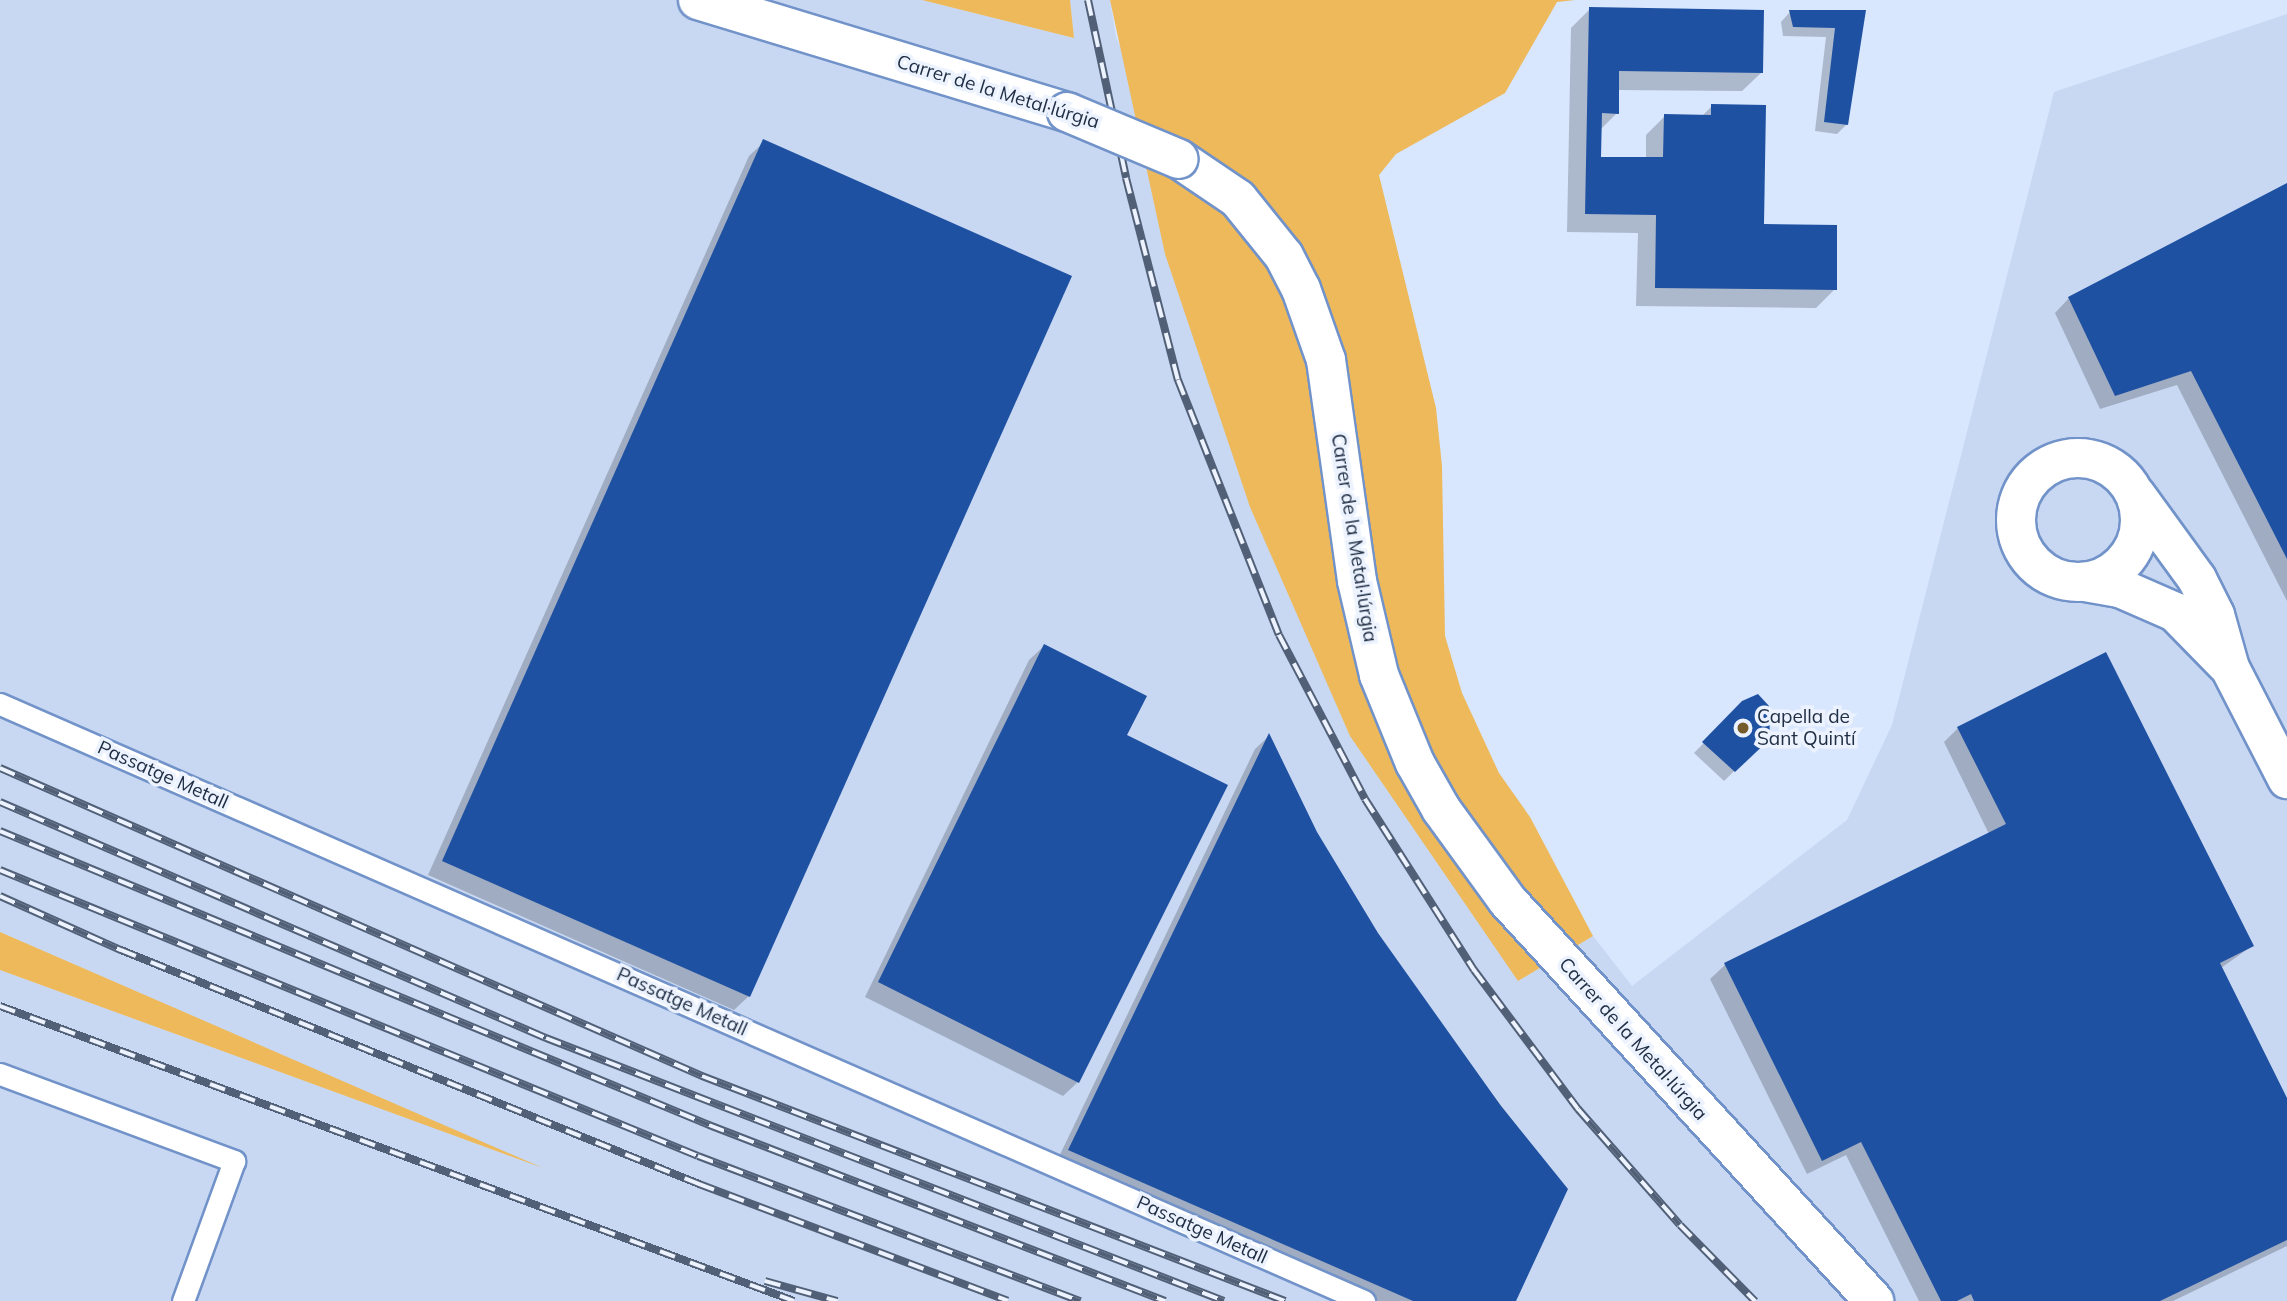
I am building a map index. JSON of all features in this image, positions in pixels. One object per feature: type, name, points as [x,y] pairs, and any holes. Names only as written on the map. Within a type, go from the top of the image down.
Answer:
[{"type":"street","name":"Carrer de la Metal·lúrgia","points":[[698,0],[1067,112],[1179,159],[1238,199],[1284,257],[1301,289],[1326,360],[1357,580],[1379,675],[1415,763],[1441,809],[1507,901],[1874,1301]]},
{"type":"street","points":[[2230,668],[2175,612],[2120,588],[2064,581],[2028,559],[2018,539],[2015,518],[2030,479],[2066,458],[2087,457],[2124,477],[2197,579],[2214,615],[2230,668],[2287,779]]},
{"type":"street","points":[[2085,582],[2120,566],[2132,551],[2140,523],[2136,495]]},
{"type":"lane","name":"Passatge Metall","points":[[0,704],[1364,1301]]},
{"type":"lane","points":[[0,1074],[234,1161],[183,1301]]},
{"type":"shaded area","points":[[0,0],[922,0],[1074,38],[1070,0],[1110,0],[1116,37],[1518,981],[1593,936],[1632,986],[1847,820],[1892,725],[2054,92],[2287,14],[2287,1301],[0,1301],[0,970],[527,1162],[0,932]]},
{"type":"shaded area","points":[[922,0],[1070,0],[1074,38]]},
{"type":"shaded area","points":[[1110,0],[1575,0],[1557,2],[1505,93],[1396,154],[1379,175],[1436,408],[1442,466],[1445,636],[1462,693],[1499,773],[1530,817],[1593,936],[1518,981],[1350,736],[1250,507],[1165,254]]},
{"type":"shaded area","points":[[0,932],[543,1168],[0,970]]},
{"type":"building","points":[[1589,7],[1764,10],[1763,73],[1619,71],[1619,114],[1602,113],[1601,157],[1663,157],[1664,114],[1711,115],[1711,104],[1766,105],[1764,224],[1837,225],[1837,290],[1655,288],[1656,215],[1585,214]]},
{"type":"building","points":[[1789,10],[1866,10],[1848,125],[1824,122],[1835,28],[1793,27]]},
{"type":"building","points":[[763,139],[1072,276],[750,997],[442,861]]},
{"type":"building","points":[[2287,183],[2287,559],[2191,371],[2115,396],[2068,297]]},
{"type":"building","points":[[1044,644],[1147,696],[1127,735],[1228,785],[1079,1083],[878,982]]},
{"type":"building","points":[[2106,652],[2254,946],[2220,963],[2287,1098],[2287,1240],[2160,1301],[1974,1301],[1971,1294],[1957,1301],[1941,1301],[1861,1142],[1822,1161],[1724,963],[2006,824],[1957,727]]},
{"type":"building","name":"Capella de Sant Quintí","points":[[1758,694],[1769,706],[1770,739],[1735,772],[1702,742],[1742,701]]},
{"type":"building","points":[[1269,733],[1317,832],[1378,933],[1501,1106],[1568,1189],[1516,1301],[1413,1301],[1068,1150]]},
{"type":"railway","points":[[1088,0],[1126,178],[1178,380],[1279,635],[1365,799],[1474,970],[1578,1109],[1680,1225],[1755,1301]]},
{"type":"railway","points":[[0,768],[702,1076],[1285,1301]]},
{"type":"railway","points":[[0,802],[546,1038],[1224,1301]]},
{"type":"railway","points":[[0,831],[709,1125],[1165,1301]]},
{"type":"railway","points":[[0,870],[698,1156],[1080,1301]]},
{"type":"railway","points":[[0,896],[121,950],[699,1184],[1008,1301]]},
{"type":"railway","points":[[0,1006],[794,1301]]},
{"type":"railway","points":[[765,1281],[837,1301]]},
{"type":"place","name":"Capella de Sant Quintí","points":[[1743,728]]}]
